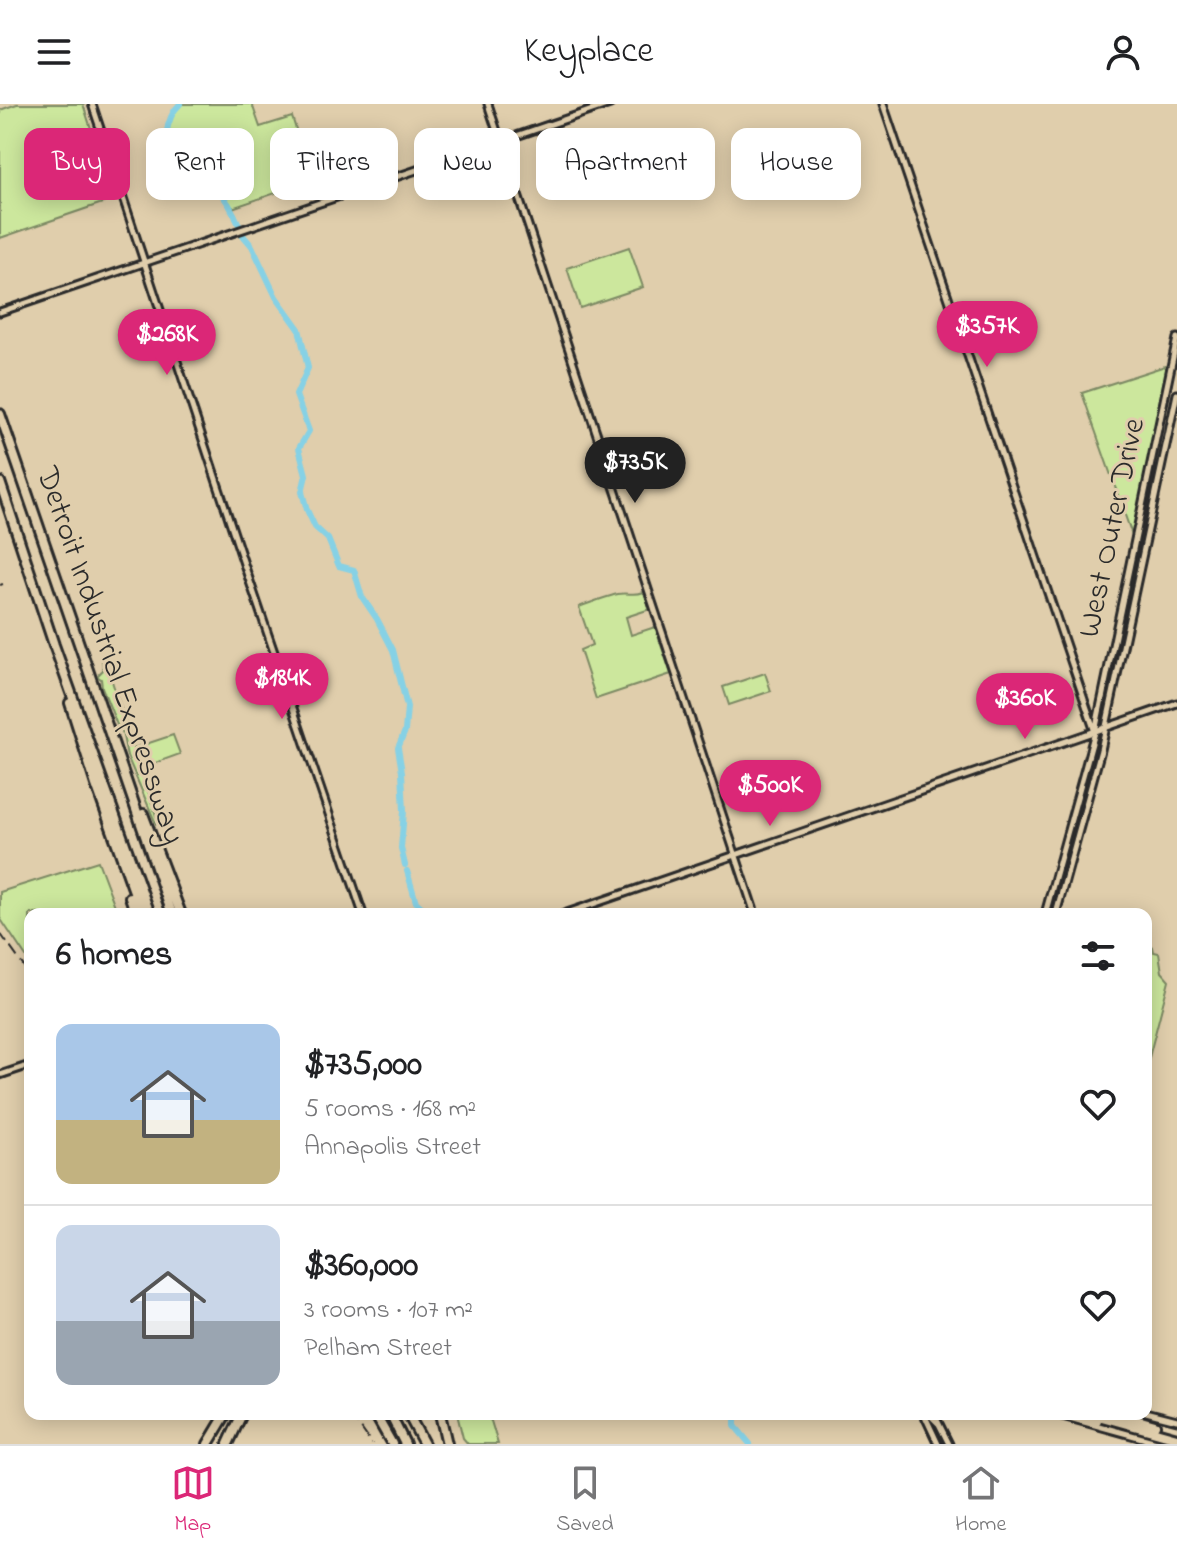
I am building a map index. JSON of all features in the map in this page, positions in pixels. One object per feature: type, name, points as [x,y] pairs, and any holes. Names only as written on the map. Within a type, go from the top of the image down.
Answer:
[{"type":"highway","name":"Detroit Industrial Expressway","points":[[0,414],[170,908]]},
{"type":"highway","name":"Detroit Industrial Expressway","points":[[0,482],[54,645],[148,908]]},
{"type":"highway","points":[[54,645],[134,908]]},
{"type":"highway","points":[[98,699],[179,908]]},
{"type":"highway","points":[[96,785],[140,908]]},
{"type":"highway","points":[[208,1444],[222,1420]]},
{"type":"highway","points":[[228,1444],[239,1420]]},
{"type":"highway","points":[[235,1430],[244,1420]]},
{"type":"highway","points":[[381,1420],[395,1444]]},
{"type":"highway","points":[[393,1420],[405,1444]]},
{"type":"highway","points":[[411,1420],[424,1444]]},
{"type":"highway","points":[[444,1420],[449,1444]]},
{"type":"highway","points":[[1099,1420],[1177,1435]]},
{"type":"highway","points":[[1114,1420],[1153,1430]]},
{"type":"highway","points":[[1134,1420],[1177,1435]]},
{"type":"street","points":[[92,104],[361,908]]},
{"type":"street","points":[[488,104],[496,128]]},
{"type":"street","points":[[520,135],[610,104]]},
{"type":"street","points":[[883,104],[1095,732]]},
{"type":"street","points":[[0,312],[414,171]]},
{"type":"street","points":[[519,200],[753,908]]},
{"type":"street","name":"West Outer Drive","points":[[1047,908],[1095,732],[1177,338]]},
{"type":"street","name":"West Outer Drive","points":[[1058,908],[1106,728],[1177,394]]},
{"type":"street","points":[[1150,469],[1160,471]]},
{"type":"street","points":[[1109,660],[1120,662]]},
{"type":"street","points":[[581,908],[1177,703]]},
{"type":"street","points":[[1099,710],[1109,712]]},
{"type":"street","points":[[1089,752],[1099,755]]},
{"type":"street","points":[[0,1075],[24,1067]]},
{"type":"street","points":[[1152,1414],[1177,1420]]},
{"type":"street","points":[[930,1420],[938,1444]]},
{"type":"street","points":[[936,1420],[947,1444]]},
{"type":"street","points":[[1077,1420],[1164,1444]]},
{"type":"street","points":[[932,1433],[940,1433],[947,1444]]},
{"type":"green space","points":[[17,104],[83,104],[91,128],[24,128],[24,200],[111,200],[0,238],[0,110]]},
{"type":"green space","points":[[180,104],[252,104],[260,127],[292,117],[296,128],[270,128],[270,195],[232,208],[227,200],[254,200],[254,128],[168,128]]},
{"type":"green space","points":[[629,247],[643,287],[580,308],[567,268]]},
{"type":"green space","points":[[1165,366],[1167,369],[1132,535],[1082,393]]},
{"type":"green space","points":[[644,592],[650,609],[626,617],[631,635],[655,627],[671,674],[596,699],[580,650],[592,645],[579,607],[618,594]]},
{"type":"green space","points":[[102,659],[105,660],[134,748],[173,735],[180,754],[141,768],[158,822],[156,824],[127,756],[121,726],[117,725],[101,679],[97,676],[103,670]]},
{"type":"green space","points":[[765,673],[771,691],[729,705],[723,687]]},
{"type":"green space","points":[[98,861],[116,908],[24,908],[24,954],[0,918],[0,892]]},
{"type":"green space","points":[[1152,947],[1159,953],[1162,972],[1169,980],[1152,1046]]},
{"type":"green space","points":[[458,1420],[490,1420],[498,1444],[468,1444],[463,1438]]},
{"type":"waterway","points":[[180,104],[171,117],[166,134],[168,161],[176,171],[198,176],[214,186],[226,200],[239,225]]},
{"type":"waterway","points":[[241,233],[252,246],[276,297],[299,329],[308,368],[296,395],[309,431],[299,448],[306,475],[302,492],[307,510],[315,527],[328,539],[339,566],[354,570],[362,597],[393,650],[407,707],[405,731],[398,748],[404,811],[401,848],[405,865]]},
{"type":"waterway","points":[[407,871],[416,902],[423,908]]},
{"type":"waterway","points":[[735,1420],[735,1426],[750,1444]]},
{"type":"railway","points":[[0,933],[24,967]]},
{"type":"railway","points":[[355,1420],[372,1444]]}]
